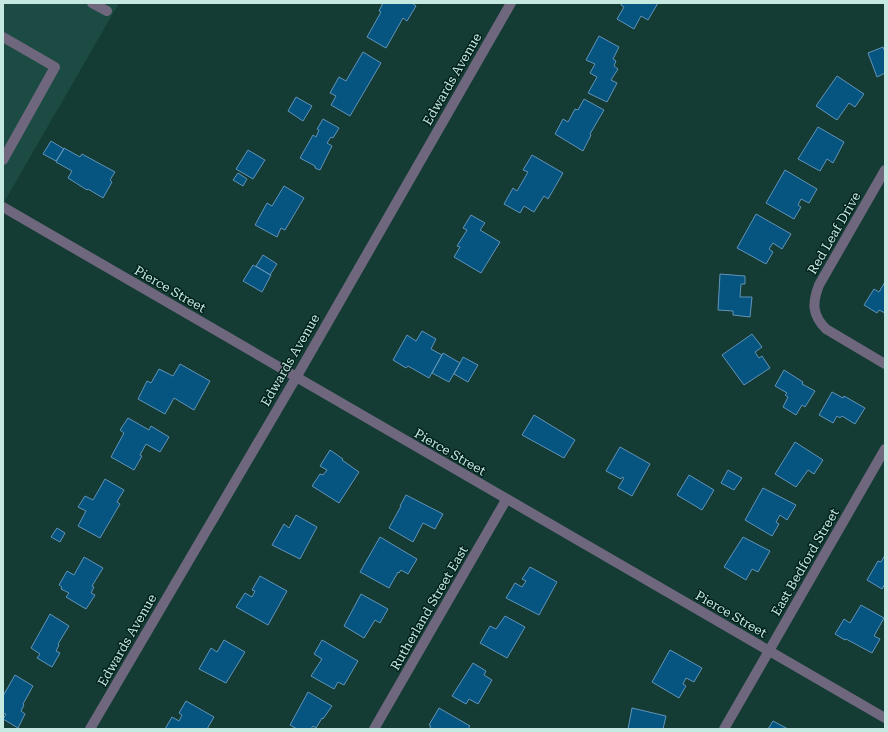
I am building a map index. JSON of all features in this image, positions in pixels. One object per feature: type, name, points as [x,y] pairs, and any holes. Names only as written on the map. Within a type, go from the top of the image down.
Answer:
[{"type":"street","points":[[92,3],[106,11]]},
{"type":"street","name":"Edwards Avenue","points":[[90,729],[511,3]]},
{"type":"street","points":[[3,37],[55,67],[3,160]]},
{"type":"street","name":"Red Leaf Drive","points":[[885,170],[818,286],[813,300],[820,323],[885,364]]},
{"type":"street","name":"Pierce Street","points":[[3,207],[296,376],[506,500],[885,718]]},
{"type":"street","name":"East Bedford Street","points":[[724,729],[885,449]]},
{"type":"street","name":"Rutherland Street East","points":[[374,729],[506,500]]},
{"type":"shaded area","points":[[3,3],[119,3],[3,204]]},
{"type":"building","points":[[383,3],[412,3],[416,6],[407,21],[403,18],[386,48],[367,37],[381,12],[379,11]]},
{"type":"building","points":[[622,3],[658,3],[648,20],[641,16],[634,29],[617,19],[624,7],[621,5]]},
{"type":"building","points":[[599,36],[619,47],[613,59],[616,61],[614,66],[618,69],[611,80],[617,83],[607,102],[588,93],[597,77],[590,73],[595,64],[586,60]]},
{"type":"building","points":[[883,47],[885,52],[885,73],[877,77],[868,53]]},
{"type":"building","points":[[363,52],[381,63],[350,116],[331,105],[336,96],[330,93],[339,77],[346,81]]},
{"type":"building","points":[[837,76],[864,94],[855,107],[849,103],[837,120],[816,106]]},
{"type":"building","points":[[296,97],[312,106],[303,121],[288,111]]},
{"type":"building","points":[[584,99],[604,110],[590,134],[591,135],[583,151],[555,134],[563,119],[568,122],[575,109],[578,110]]},
{"type":"building","points":[[323,119],[339,128],[333,138],[331,137],[327,143],[332,146],[320,170],[300,158],[313,135],[316,137],[319,130],[317,129]]},
{"type":"building","points":[[818,127],[844,142],[833,163],[827,159],[820,171],[798,159]]},
{"type":"building","points":[[51,141],[64,149],[56,161],[43,154]]},
{"type":"building","points":[[64,148],[80,157],[82,154],[115,172],[110,180],[112,182],[103,198],[68,178],[72,171],[56,162]]},
{"type":"building","points":[[248,150],[265,160],[253,179],[236,169]]},
{"type":"building","points":[[532,155],[563,173],[548,199],[544,196],[534,212],[524,206],[520,213],[504,204],[513,188],[517,191],[528,172],[523,170]]},
{"type":"building","points":[[785,170],[817,189],[809,203],[801,199],[798,205],[801,207],[794,219],[766,203]]},
{"type":"building","points":[[238,173],[247,179],[243,186],[233,180]]},
{"type":"building","points":[[284,186],[304,198],[285,230],[281,228],[277,237],[255,225],[267,203],[272,206]]},
{"type":"building","points":[[756,214],[791,234],[782,249],[773,243],[769,249],[773,252],[766,264],[737,248]]},
{"type":"building","points":[[471,215],[485,223],[480,230],[500,242],[481,273],[454,257],[460,247],[457,246],[467,230],[463,228]]},
{"type":"building","points":[[263,255],[277,264],[270,275],[256,266]]},
{"type":"building","points":[[253,265],[271,275],[262,292],[243,281]]},
{"type":"building","points":[[720,274],[745,276],[745,284],[741,284],[740,297],[752,297],[750,317],[733,315],[733,311],[718,310]]},
{"type":"building","points":[[885,282],[885,313],[879,310],[877,313],[864,305],[874,289],[879,292]]},
{"type":"building","points":[[422,331],[436,339],[431,349],[442,355],[429,378],[408,366],[406,368],[393,360],[407,335],[416,341]]},
{"type":"building","points":[[752,334],[762,347],[755,352],[759,358],[762,356],[770,368],[744,385],[722,355]]},
{"type":"building","points":[[443,353],[460,363],[449,382],[432,373]]},
{"type":"building","points":[[463,357],[478,365],[468,382],[454,374]]},
{"type":"building","points":[[180,364],[210,381],[194,410],[174,398],[165,414],[138,399],[147,381],[151,383],[159,369],[173,376]]},
{"type":"building","points":[[784,370],[803,382],[802,384],[815,391],[805,407],[802,405],[796,415],[783,407],[788,397],[785,395],[787,393],[775,386]]},
{"type":"building","points":[[832,392],[843,398],[844,396],[865,408],[855,424],[842,416],[840,418],[837,416],[833,423],[819,415]]},
{"type":"building","points":[[534,415],[575,440],[564,458],[522,435]]},
{"type":"building","points":[[128,418],[149,430],[151,426],[169,437],[160,452],[146,444],[140,455],[142,456],[134,470],[111,457],[124,433],[120,430]]},
{"type":"building","points":[[795,442],[823,460],[814,474],[808,470],[796,487],[775,474]]},
{"type":"building","points":[[620,447],[650,464],[632,496],[618,488],[624,478],[622,477],[621,479],[606,471]]},
{"type":"building","points":[[330,450],[359,472],[339,503],[312,486],[320,474],[323,475],[327,470],[320,466]]},
{"type":"building","points":[[728,470],[742,478],[734,490],[721,483]]},
{"type":"building","points":[[689,475],[714,490],[702,510],[677,495]]},
{"type":"building","points":[[105,479],[124,490],[117,502],[120,504],[100,538],[78,526],[86,511],[78,507],[85,496],[93,500]]},
{"type":"building","points":[[763,488],[796,505],[787,520],[780,515],[776,522],[779,524],[772,536],[745,520]]},
{"type":"building","points":[[406,495],[443,514],[435,529],[423,523],[413,542],[389,528]]},
{"type":"building","points":[[296,515],[317,527],[300,559],[272,545],[284,524],[289,528]]},
{"type":"building","points":[[57,528],[65,533],[60,542],[51,537]]},
{"type":"building","points":[[380,537],[417,559],[408,574],[401,570],[399,573],[398,572],[389,588],[360,572]]},
{"type":"building","points":[[743,537],[770,551],[758,572],[752,569],[746,580],[724,567]]},
{"type":"building","points":[[885,555],[885,584],[882,589],[867,580],[878,561],[881,562]]},
{"type":"building","points":[[84,557],[103,568],[92,586],[94,587],[91,593],[95,595],[86,609],[66,597],[69,593],[61,589],[62,587],[59,585],[67,571],[74,575]]},
{"type":"building","points":[[530,567],[557,582],[539,615],[506,598],[515,583],[522,587],[526,581],[522,579]]},
{"type":"building","points":[[260,576],[287,591],[268,625],[236,607],[245,593],[252,597],[255,591],[252,590]]},
{"type":"building","points":[[361,594],[388,609],[380,623],[375,620],[364,638],[344,626]]},
{"type":"building","points":[[861,605],[884,618],[874,636],[880,639],[872,653],[835,634],[844,619],[850,623]]},
{"type":"building","points":[[50,614],[69,626],[58,644],[59,645],[56,651],[60,653],[52,667],[37,658],[40,654],[31,648]]},
{"type":"building","points":[[505,616],[525,627],[507,658],[480,643],[490,626],[496,629]]},
{"type":"building","points":[[224,640],[245,652],[226,683],[199,669],[211,648],[217,652]]},
{"type":"building","points":[[322,640],[358,661],[344,685],[338,682],[334,689],[311,676],[322,659],[314,654]]},
{"type":"building","points":[[670,650],[702,668],[694,682],[686,678],[683,684],[686,686],[679,698],[652,682]]},
{"type":"building","points":[[473,663],[486,671],[484,675],[492,680],[478,704],[469,699],[466,704],[452,696]]},
{"type":"building","points":[[15,675],[33,686],[23,704],[24,705],[21,711],[25,714],[18,728],[3,719],[6,714],[3,713],[3,696]]},
{"type":"building","points":[[308,692],[332,706],[316,728],[313,726],[311,729],[297,729],[290,725]]},
{"type":"building","points":[[186,701],[214,717],[207,729],[165,729],[172,717],[179,721],[182,715],[179,713]]},
{"type":"building","points":[[439,708],[470,726],[468,729],[429,729],[431,726],[429,725]]},
{"type":"building","points":[[632,708],[666,716],[663,729],[628,729]]},
{"type":"building","points":[[773,721],[788,729],[768,729]]}]
